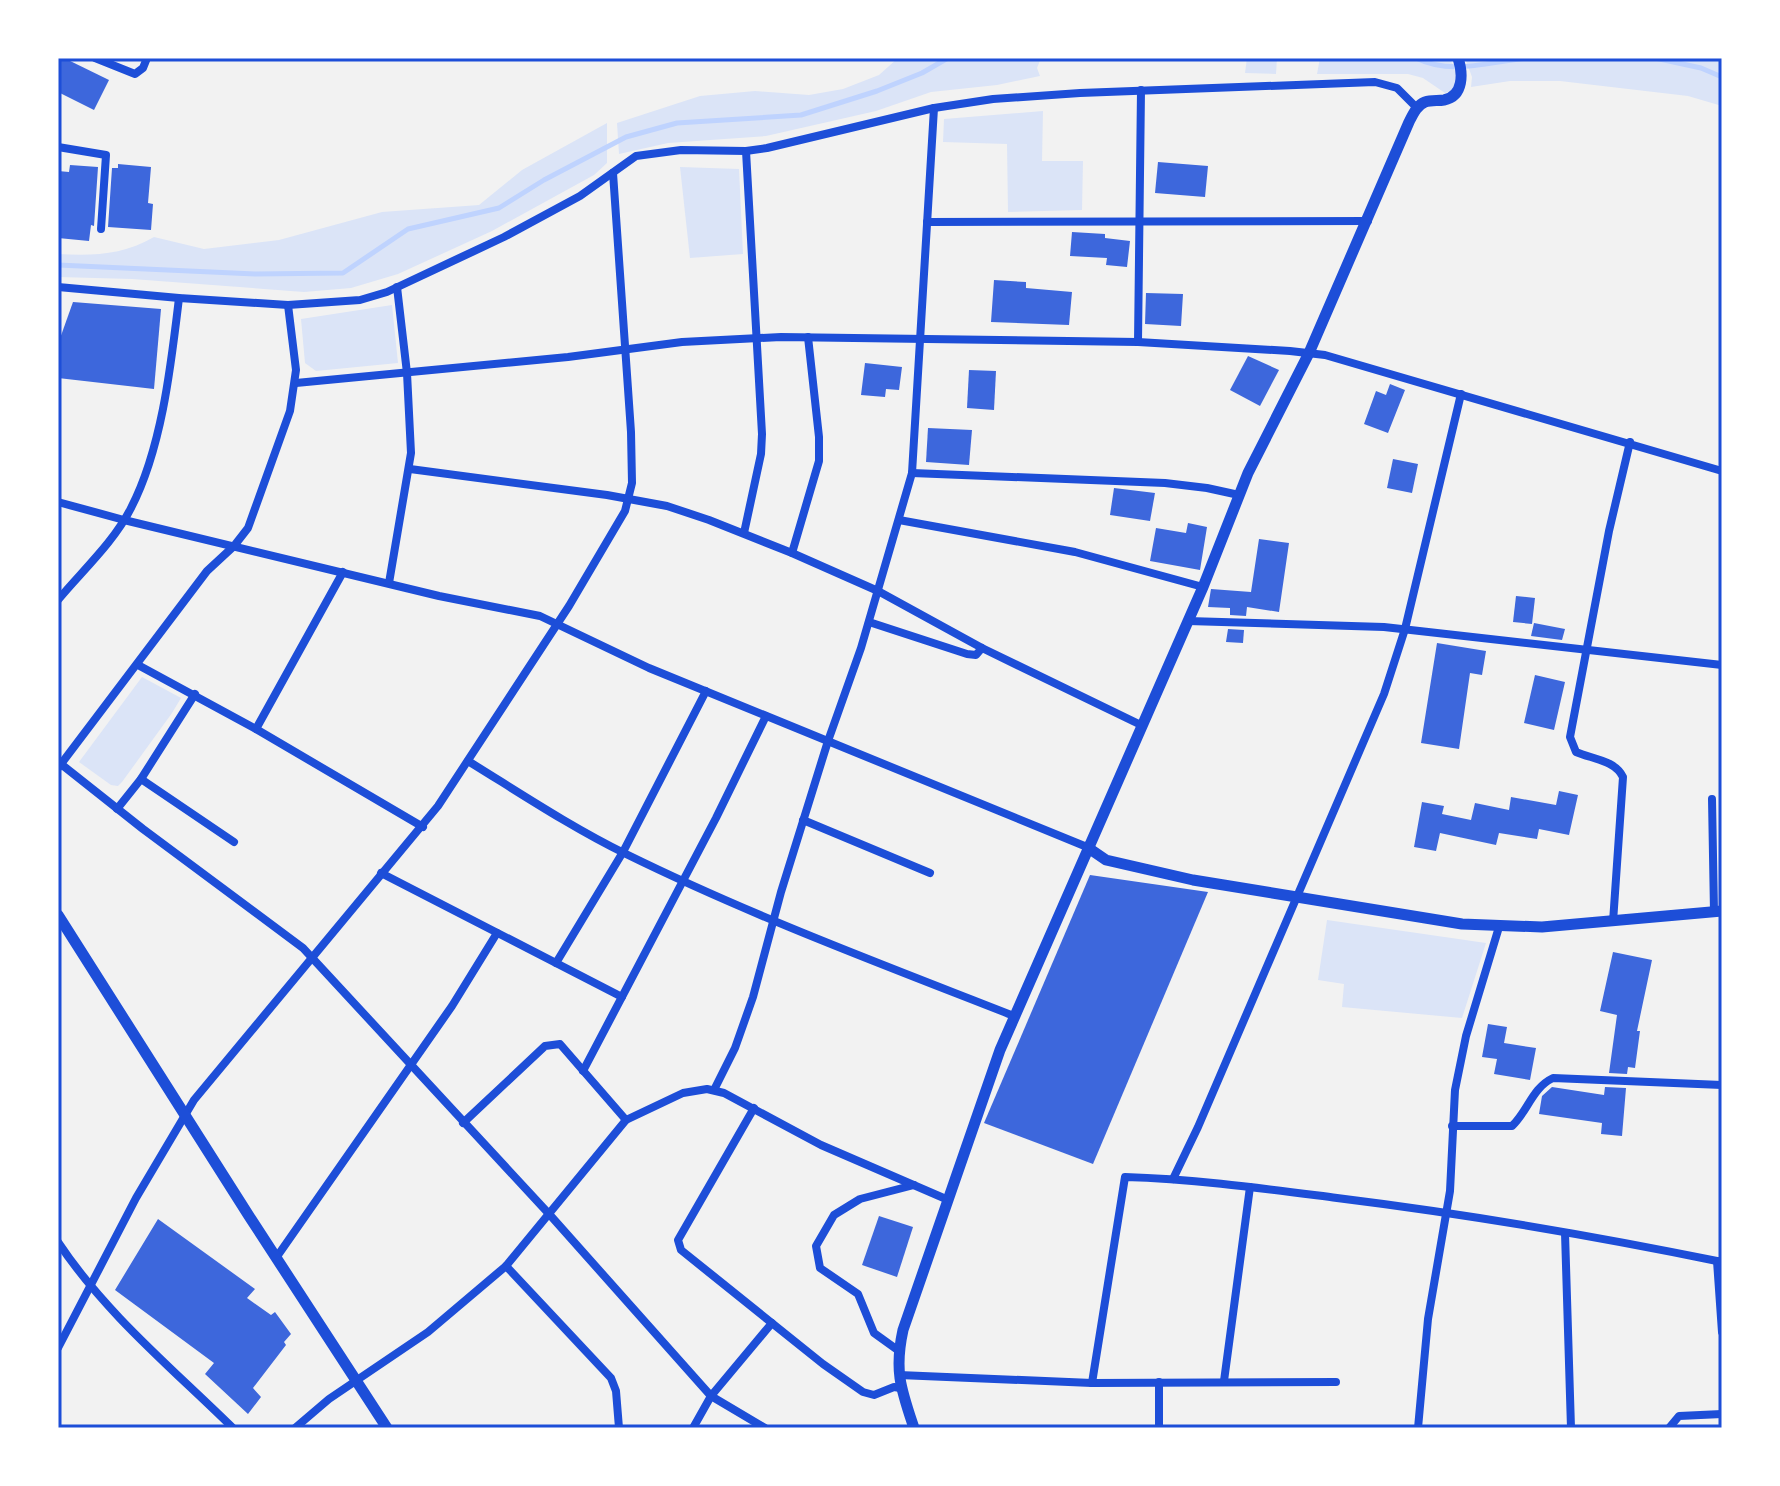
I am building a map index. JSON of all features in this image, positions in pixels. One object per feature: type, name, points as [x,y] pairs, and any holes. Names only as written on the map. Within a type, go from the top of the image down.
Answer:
[{"type":"street","points":[[95,58],[135,74],[143,68],[147,58]]},
{"type":"street","points":[[914,1428],[900,1388],[899,1351],[903,1330],[946,1199],[1014,1016],[1203,587],[1263,440],[1309,353],[1417,108],[1427,101],[1448,99],[1456,94],[1461,77],[1458,58]]},
{"type":"street","points":[[58,287],[288,305],[360,300],[397,287],[504,237],[580,196],[631,158],[648,153],[746,151],[781,146],[934,108],[993,99],[1141,90],[1375,82],[1397,88],[1417,108]]},
{"type":"street","points":[[1138,342],[1141,90]]},
{"type":"street","points":[[714,1090],[748,1012],[803,820],[869,622],[912,473],[934,108]]},
{"type":"street","points":[[58,147],[106,155],[101,229]]},
{"type":"street","points":[[744,533],[762,445],[746,151]]},
{"type":"street","points":[[58,1348],[141,1187],[184,1114],[222,1064],[314,959],[381,873],[423,827],[558,623],[619,524],[630,499],[632,467],[613,173]]},
{"type":"street","points":[[927,222],[1368,221]]},
{"type":"street","points":[[389,583],[410,469],[407,373],[397,287]]},
{"type":"street","points":[[58,600],[124,520],[138,492],[155,437],[169,373],[179,298]]},
{"type":"street","points":[[288,305],[296,383],[290,411],[248,528],[207,571],[60,766],[279,928],[314,959],[550,1215],[711,1396],[765,1428]]},
{"type":"street","points":[[792,553],[819,461],[808,337]]},
{"type":"street","points":[[296,383],[682,342],[757,338],[1138,342],[1309,353],[1630,442],[1722,471]]},
{"type":"street","points":[[1173,1179],[1379,706],[1405,629],[1461,394]]},
{"type":"street","points":[[1613,922],[1624,780],[1615,767],[1576,752],[1570,743],[1585,650],[1630,442]]},
{"type":"street","points":[[410,469],[630,499],[679,509],[744,533],[878,591],[982,648],[1141,725]]},
{"type":"street","points":[[912,473],[1165,483],[1239,495]]},
{"type":"street","points":[[58,502],[439,596],[528,612],[558,623],[638,663],[1087,847],[1106,860],[1193,880],[1437,921],[1499,927],[1613,922],[1718,912],[1712,799]]},
{"type":"street","points":[[899,520],[1075,552],[1203,587]]},
{"type":"street","points":[[256,729],[343,572]]},
{"type":"street","points":[[1188,621],[1340,624],[1405,629],[1722,665]]},
{"type":"street","points":[[869,622],[967,654],[976,655],[982,648]]},
{"type":"street","points":[[138,665],[195,694],[423,827]]},
{"type":"street","points":[[556,963],[623,852],[706,691]]},
{"type":"street","points":[[117,809],[141,779],[195,694]]},
{"type":"street","points":[[583,1071],[684,881],[766,716]]},
{"type":"street","points":[[468,761],[623,852],[684,881],[774,921],[1014,1016]]},
{"type":"street","points":[[141,779],[234,842]]},
{"type":"street","points":[[803,820],[930,873]]},
{"type":"street","points":[[381,873],[622,997]]},
{"type":"street","points":[[58,915],[387,1428]]},
{"type":"street","points":[[1418,1428],[1428,1319],[1447,1212],[1452,1126],[1461,1058],[1499,927]]},
{"type":"street","points":[[276,1258],[452,1006],[497,933]]},
{"type":"street","points":[[58,938],[70,934]]},
{"type":"street","points":[[463,1123],[545,1046],[560,1044],[626,1120]]},
{"type":"street","points":[[1452,1126],[1512,1126],[1538,1088],[1559,1077],[1722,1085]]},
{"type":"street","points":[[295,1428],[322,1404],[428,1332],[506,1266],[626,1120],[683,1093],[714,1090],[754,1108],[799,1134],[946,1199]]},
{"type":"street","points":[[754,1108],[678,1240],[681,1250],[823,1364],[863,1392],[874,1395],[894,1387],[900,1388]]},
{"type":"street","points":[[1092,1383],[1125,1177],[1250,1187],[1447,1212],[1720,1262],[1722,1332]]},
{"type":"street","points":[[899,1351],[874,1333],[858,1294],[820,1268],[816,1246],[834,1215],[860,1199],[914,1185]]},
{"type":"street","points":[[1224,1381],[1250,1187]]},
{"type":"street","points":[[1565,1233],[1571,1428]]},
{"type":"street","points":[[58,1242],[90,1285],[233,1428]]},
{"type":"street","points":[[506,1266],[611,1378],[616,1391],[619,1428]]},
{"type":"street","points":[[693,1428],[711,1396],[772,1323]]},
{"type":"street","points":[[899,1375],[1092,1383],[1336,1382]]},
{"type":"street","points":[[1159,1382],[1159,1428]]},
{"type":"street","points":[[1669,1428],[1679,1416],[1722,1414]]},
{"type":"shaded area","points":[[898,58],[1041,58],[1037,68],[1040,76],[997,85],[931,92],[876,111],[766,136],[668,143],[619,154],[617,123],[700,96],[755,91],[809,95],[843,89],[879,75]]},
{"type":"shaded area","points":[[1247,58],[1277,58],[1276,74],[1245,73]]},
{"type":"shaded area","points":[[1320,58],[1449,58],[1455,70],[1455,81],[1453,90],[1445,93],[1423,78],[1408,74],[1317,74]]},
{"type":"shaded area","points":[[1465,58],[1722,58],[1722,106],[1688,96],[1560,81],[1510,81],[1471,87],[1472,77]]},
{"type":"shaded area","points":[[1043,111],[1042,161],[1083,161],[1082,210],[1008,212],[1007,144],[943,142],[944,119]]},
{"type":"shaded area","points":[[607,123],[607,163],[594,175],[492,231],[398,274],[351,288],[304,292],[132,279],[58,277],[58,254],[108,253],[131,248],[154,237],[204,249],[279,240],[382,212],[479,205],[522,170]]},
{"type":"shaded area","points":[[680,167],[739,169],[743,254],[690,258]]},
{"type":"shaded area","points":[[392,305],[398,363],[316,371],[305,363],[301,319]]},
{"type":"shaded area","points":[[142,677],[181,698],[122,782],[118,786],[111,785],[79,762]]},
{"type":"shaded area","points":[[1327,920],[1486,943],[1462,1018],[1342,1007],[1344,984],[1318,980]]},
{"type":"building","points":[[58,58],[109,80],[94,110],[58,92]]},
{"type":"building","points":[[1158,162],[1208,166],[1205,197],[1155,193]]},
{"type":"building","points":[[118,164],[151,167],[148,203],[153,204],[151,230],[108,227],[112,168],[118,168]]},
{"type":"building","points":[[70,165],[98,167],[94,226],[91,225],[89,241],[58,238],[58,171],[69,172]]},
{"type":"building","points":[[1072,232],[1105,234],[1105,238],[1130,241],[1127,267],[1106,265],[1107,258],[1070,256]]},
{"type":"building","points":[[994,280],[1026,282],[1026,288],[1072,292],[1069,325],[991,322]]},
{"type":"building","points":[[1146,293],[1183,294],[1181,326],[1145,324]]},
{"type":"building","points":[[73,302],[161,309],[154,389],[58,378],[58,344]]},
{"type":"building","points":[[1248,356],[1279,370],[1260,406],[1230,390]]},
{"type":"building","points":[[865,363],[902,367],[899,390],[886,389],[885,397],[861,395]]},
{"type":"building","points":[[969,370],[996,371],[994,410],[967,408]]},
{"type":"building","points":[[1390,384],[1405,390],[1388,433],[1364,424],[1376,391],[1386,395]]},
{"type":"building","points":[[928,428],[972,430],[969,465],[926,462]]},
{"type":"building","points":[[1393,459],[1418,464],[1412,493],[1387,488]]},
{"type":"building","points":[[1114,488],[1155,493],[1150,521],[1110,515]]},
{"type":"building","points":[[1188,523],[1207,527],[1200,570],[1150,561],[1156,528],[1186,533]]},
{"type":"building","points":[[1259,539],[1289,543],[1279,612],[1247,607],[1246,616],[1230,615],[1230,608],[1208,607],[1211,589],[1251,592]]},
{"type":"building","points":[[1516,596],[1535,598],[1532,624],[1513,622]]},
{"type":"building","points":[[1534,623],[1565,629],[1562,640],[1531,636]]},
{"type":"building","points":[[1228,629],[1244,630],[1243,643],[1226,642]]},
{"type":"building","points":[[1437,643],[1486,651],[1482,675],[1470,673],[1459,749],[1421,743]]},
{"type":"building","points":[[1535,675],[1565,682],[1554,730],[1524,723]]},
{"type":"building","points":[[1559,791],[1578,795],[1569,835],[1539,829],[1537,839],[1499,833],[1496,845],[1440,833],[1436,851],[1414,847],[1422,802],[1444,806],[1442,814],[1471,820],[1475,803],[1509,810],[1511,797],[1556,805]]},
{"type":"building","points":[[1090,875],[1208,892],[1093,1164],[984,1123]]},
{"type":"building","points":[[1613,952],[1652,960],[1637,1031],[1640,1031],[1635,1068],[1628,1067],[1627,1074],[1609,1073],[1617,1015],[1600,1011]]},
{"type":"building","points":[[1488,1024],[1507,1027],[1504,1043],[1536,1048],[1530,1080],[1494,1074],[1497,1059],[1482,1057]]},
{"type":"building","points":[[1552,1087],[1604,1095],[1605,1087],[1626,1088],[1622,1136],[1601,1134],[1602,1123],[1539,1114],[1542,1096]]},
{"type":"building","points":[[879,1216],[913,1227],[897,1277],[862,1265]]},
{"type":"building","points":[[158,1219],[255,1289],[247,1298],[271,1315],[275,1312],[291,1334],[253,1388],[261,1397],[248,1414],[205,1374],[214,1363],[115,1290]]},
{"type":"waterway","points":[[58,265],[255,274],[343,273],[408,229],[499,208],[544,180],[626,137],[677,123],[801,115],[877,91],[922,73],[948,58]]},
{"type":"waterway","points":[[1416,58],[1458,67],[1529,58]]},
{"type":"waterway","points":[[1655,58],[1701,68],[1722,77]]}]
